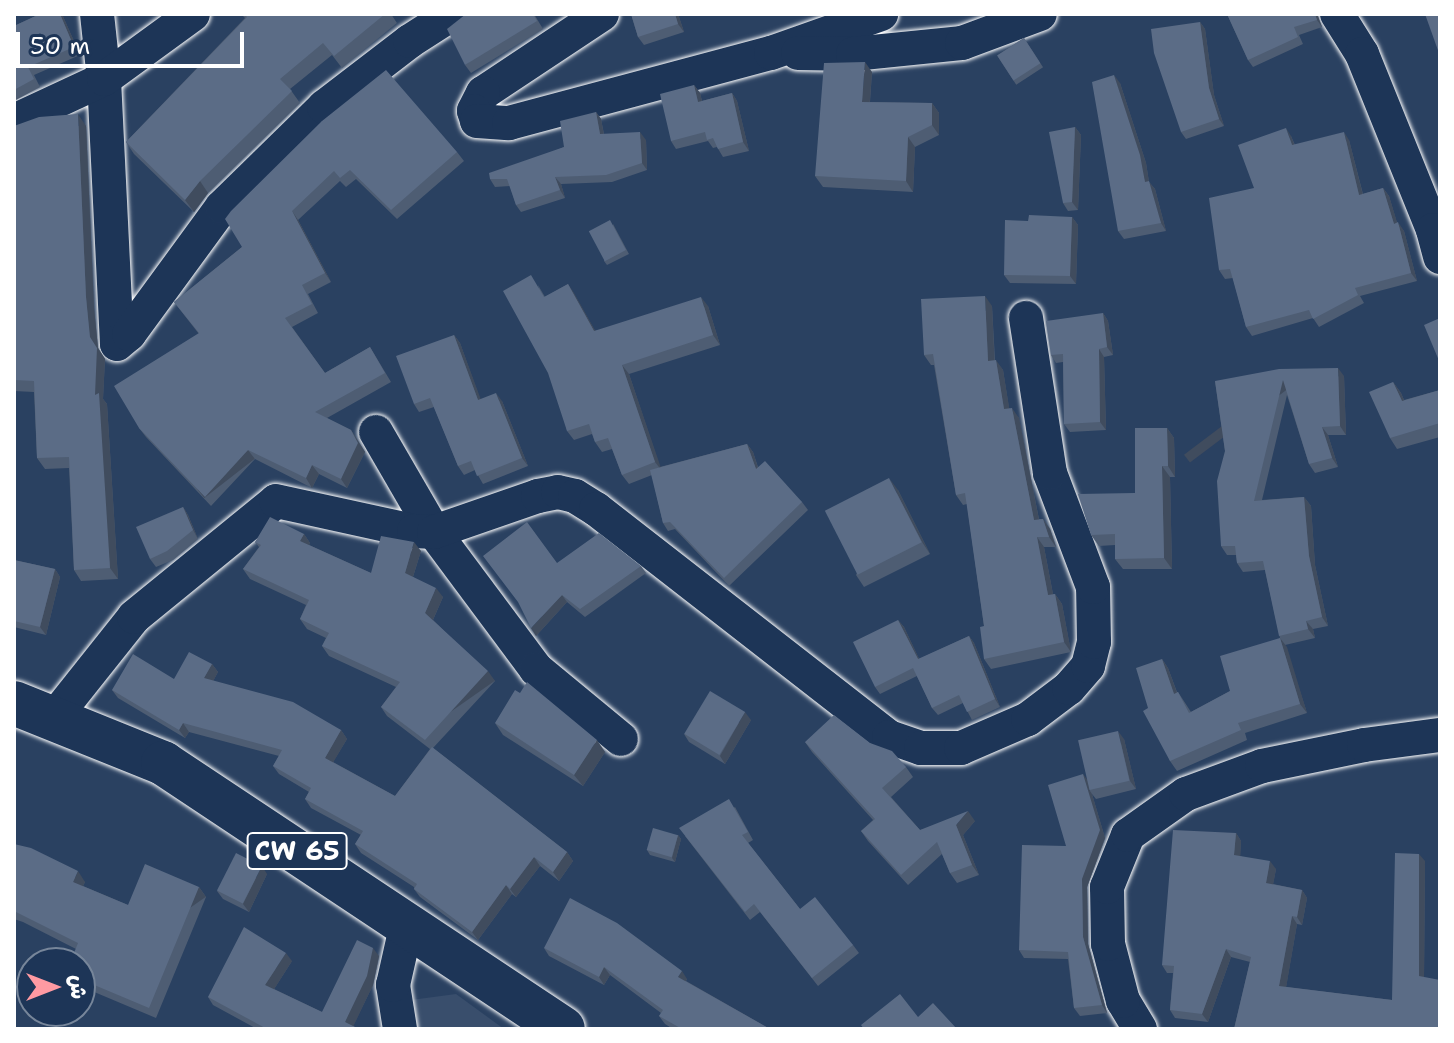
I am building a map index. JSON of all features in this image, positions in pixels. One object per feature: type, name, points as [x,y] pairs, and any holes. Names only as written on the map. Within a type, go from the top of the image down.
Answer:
[{"type":"main road","name":"CW 65","points":[[34,711],[163,763],[563,1029]]},
{"type":"street","points":[[97,14],[104,79],[117,344],[129,334],[222,207],[324,107],[410,41],[452,14]]},
{"type":"street","points":[[14,121],[104,79],[193,14]]},
{"type":"street","points":[[602,14],[483,93],[474,111],[477,121],[509,123],[771,53],[881,14]]},
{"type":"street","points":[[771,53],[853,54],[930,48],[962,43],[1040,14]]},
{"type":"street","points":[[1337,14],[1362,54],[1433,230],[1440,257]]},
{"type":"street","points":[[34,711],[134,617],[276,501],[414,531],[434,532],[558,492],[575,496],[889,737],[921,748],[961,748],[1028,719],[1069,688],[1088,666],[1094,642],[1093,587],[1050,473],[1026,318]]},
{"type":"street","points":[[376,432],[434,532],[536,669],[621,739]]},
{"type":"street","points":[[1140,1029],[1123,1001],[1108,944],[1107,887],[1128,835],[1186,794],[1262,766],[1364,745],[1440,735]]},
{"type":"street","points":[[400,1029],[393,985],[407,923]]},
{"type":"shaded area","points":[[456,994],[504,1029],[416,1029],[411,1000]]},
{"type":"building","points":[[40,14],[60,14],[74,47],[28,67],[34,79],[14,90],[14,26]]},
{"type":"building","points":[[244,14],[385,14],[334,56],[323,43],[280,79],[292,91],[200,181],[185,200],[126,142],[247,17]]},
{"type":"building","points":[[466,14],[533,14],[537,21],[465,65],[447,29]]},
{"type":"building","points":[[631,14],[675,14],[678,24],[638,37]]},
{"type":"building","points":[[1227,14],[1315,14],[1317,20],[1294,27],[1298,37],[1248,60]]},
{"type":"building","points":[[1425,14],[1440,14],[1440,56]]},
{"type":"building","points":[[1200,22],[1209,88],[1219,119],[1181,132],[1154,53],[1151,29]]},
{"type":"building","points":[[1024,38],[1040,63],[1014,81],[997,55]]},
{"type":"building","points":[[865,62],[862,102],[932,103],[932,125],[908,137],[906,181],[815,176],[824,63]]},
{"type":"building","points":[[386,70],[457,152],[391,210],[350,170],[340,178],[334,171],[292,211],[325,273],[302,285],[312,304],[285,318],[325,373],[370,347],[385,373],[315,412],[351,430],[358,443],[341,479],[312,465],[306,478],[248,450],[205,497],[139,428],[114,386],[199,333],[174,302],[242,247],[225,219],[322,121]]},
{"type":"building","points":[[1114,75],[1140,155],[1145,182],[1149,181],[1161,223],[1118,231],[1092,82]]},
{"type":"building","points":[[694,85],[698,102],[732,93],[743,142],[718,149],[713,138],[707,140],[705,132],[671,141],[660,94]]},
{"type":"building","points":[[596,112],[600,134],[640,132],[642,163],[606,175],[555,177],[560,190],[516,205],[507,179],[490,179],[489,173],[564,147],[560,121]]},
{"type":"building","points":[[78,114],[86,297],[90,337],[97,348],[95,395],[99,393],[110,568],[74,570],[69,457],[37,458],[34,381],[14,380],[14,126],[39,117]]},
{"type":"building","points":[[1075,127],[1072,202],[1063,203],[1049,132]]},
{"type":"building","points":[[1286,128],[1292,145],[1344,132],[1359,195],[1383,188],[1394,224],[1398,222],[1411,273],[1355,288],[1358,295],[1313,319],[1309,310],[1246,327],[1230,269],[1219,270],[1209,198],[1254,188],[1238,145]]},
{"type":"building","points":[[1029,215],[1072,217],[1070,276],[1004,275],[1005,220],[1028,221]]},
{"type":"building","points":[[610,220],[626,250],[605,261],[589,231]]},
{"type":"building","points":[[531,275],[544,297],[568,284],[594,331],[701,297],[713,335],[622,365],[655,462],[622,475],[608,438],[595,442],[589,424],[567,431],[548,373],[503,291]]},
{"type":"building","points":[[985,296],[988,361],[996,360],[1004,409],[1012,408],[1034,520],[1043,519],[1049,537],[1037,537],[1048,595],[1055,594],[1064,642],[984,659],[980,627],[984,626],[965,493],[956,495],[933,354],[924,355],[921,299]]},
{"type":"building","points":[[1103,313],[1107,347],[1099,349],[1100,422],[1064,424],[1063,354],[1051,355],[1046,321]]},
{"type":"building","points":[[1440,318],[1440,363],[1424,325]]},
{"type":"building","points":[[454,335],[478,400],[496,393],[522,458],[477,476],[471,461],[458,466],[430,398],[414,404],[396,356]]},
{"type":"building","points":[[1338,368],[1340,426],[1322,427],[1332,458],[1309,464],[1283,380],[1254,501],[1304,497],[1309,556],[1322,617],[1306,621],[1308,629],[1279,636],[1263,561],[1237,563],[1235,546],[1221,546],[1217,481],[1225,451],[1215,381],[1279,369]]},
{"type":"building","points":[[1393,382],[1402,401],[1440,390],[1440,423],[1390,438],[1369,392]]},
{"type":"building","points":[[1135,428],[1167,428],[1168,466],[1162,466],[1164,558],[1115,559],[1115,534],[1091,535],[1078,494],[1135,493]]},
{"type":"building","points":[[747,444],[756,469],[765,461],[802,502],[724,578],[670,522],[663,523],[650,470]]},
{"type":"building","points":[[889,478],[922,542],[858,575],[825,511]]},
{"type":"building","points":[[183,507],[193,530],[167,551],[150,559],[136,527]]},
{"type":"building","points":[[270,517],[304,534],[300,541],[371,573],[381,536],[414,542],[405,573],[436,588],[425,613],[488,671],[425,740],[381,707],[400,682],[322,646],[329,633],[300,619],[309,600],[243,569],[261,545],[255,542]]},
{"type":"building","points":[[527,522],[557,563],[599,533],[641,566],[580,609],[562,595],[531,628],[518,602],[483,556]]},
{"type":"building","points":[[14,560],[55,569],[40,627],[14,621]]},
{"type":"building","points":[[898,620],[918,659],[969,636],[995,699],[967,712],[959,695],[932,708],[913,668],[875,687],[853,642]]},
{"type":"building","points":[[1280,638],[1300,704],[1238,723],[1241,730],[1170,761],[1143,711],[1148,708],[1136,668],[1162,659],[1174,694],[1178,692],[1189,713],[1230,691],[1220,656]]},
{"type":"building","points":[[189,652],[212,664],[204,678],[293,702],[341,730],[325,758],[395,796],[432,747],[567,852],[553,872],[534,857],[510,889],[506,885],[472,932],[414,889],[417,884],[355,844],[363,831],[305,799],[311,788],[273,766],[282,750],[183,723],[179,730],[112,690],[133,654],[174,679]]},
{"type":"building","points":[[527,682],[597,740],[574,775],[495,723],[515,690],[520,693]]},
{"type":"building","points":[[710,691],[745,712],[719,755],[684,734]]},
{"type":"building","points":[[834,715],[870,743],[892,751],[906,767],[882,788],[920,830],[968,811],[956,825],[972,865],[950,873],[937,842],[901,875],[861,831],[875,819],[805,742]]},
{"type":"building","points":[[1118,731],[1129,781],[1090,790],[1078,740]]},
{"type":"building","points":[[1083,774],[1100,830],[1082,879],[1083,937],[1102,1005],[1074,1008],[1068,952],[1019,950],[1022,845],[1066,846],[1048,785]]},
{"type":"building","points":[[729,799],[748,832],[742,835],[800,909],[815,897],[853,945],[812,978],[754,904],[745,912],[679,828]]},
{"type":"building","points":[[653,828],[678,835],[672,857],[647,850]]},
{"type":"building","points":[[1173,830],[1236,833],[1234,855],[1270,861],[1266,883],[1302,890],[1297,917],[1292,916],[1279,986],[1392,1000],[1395,853],[1419,854],[1419,976],[1440,980],[1440,1029],[1234,1029],[1251,957],[1226,949],[1202,1014],[1170,1010],[1174,966],[1162,965]]},
{"type":"building","points":[[14,844],[31,848],[78,871],[73,882],[128,905],[145,864],[199,887],[149,1008],[96,986],[96,947],[76,947],[78,943],[14,911]]},
{"type":"building","points":[[236,853],[262,866],[243,904],[217,890]]},
{"type":"building","points":[[570,898],[617,923],[682,971],[678,977],[770,1029],[682,1029],[659,1016],[663,1010],[604,967],[599,977],[544,948]]},
{"type":"building","points":[[244,927],[286,953],[265,985],[322,1012],[357,940],[373,948],[367,976],[345,1022],[359,1029],[267,1029],[208,997]]},
{"type":"building","points":[[900,994],[918,1017],[933,1003],[957,1029],[864,1029],[861,1025]]}]
